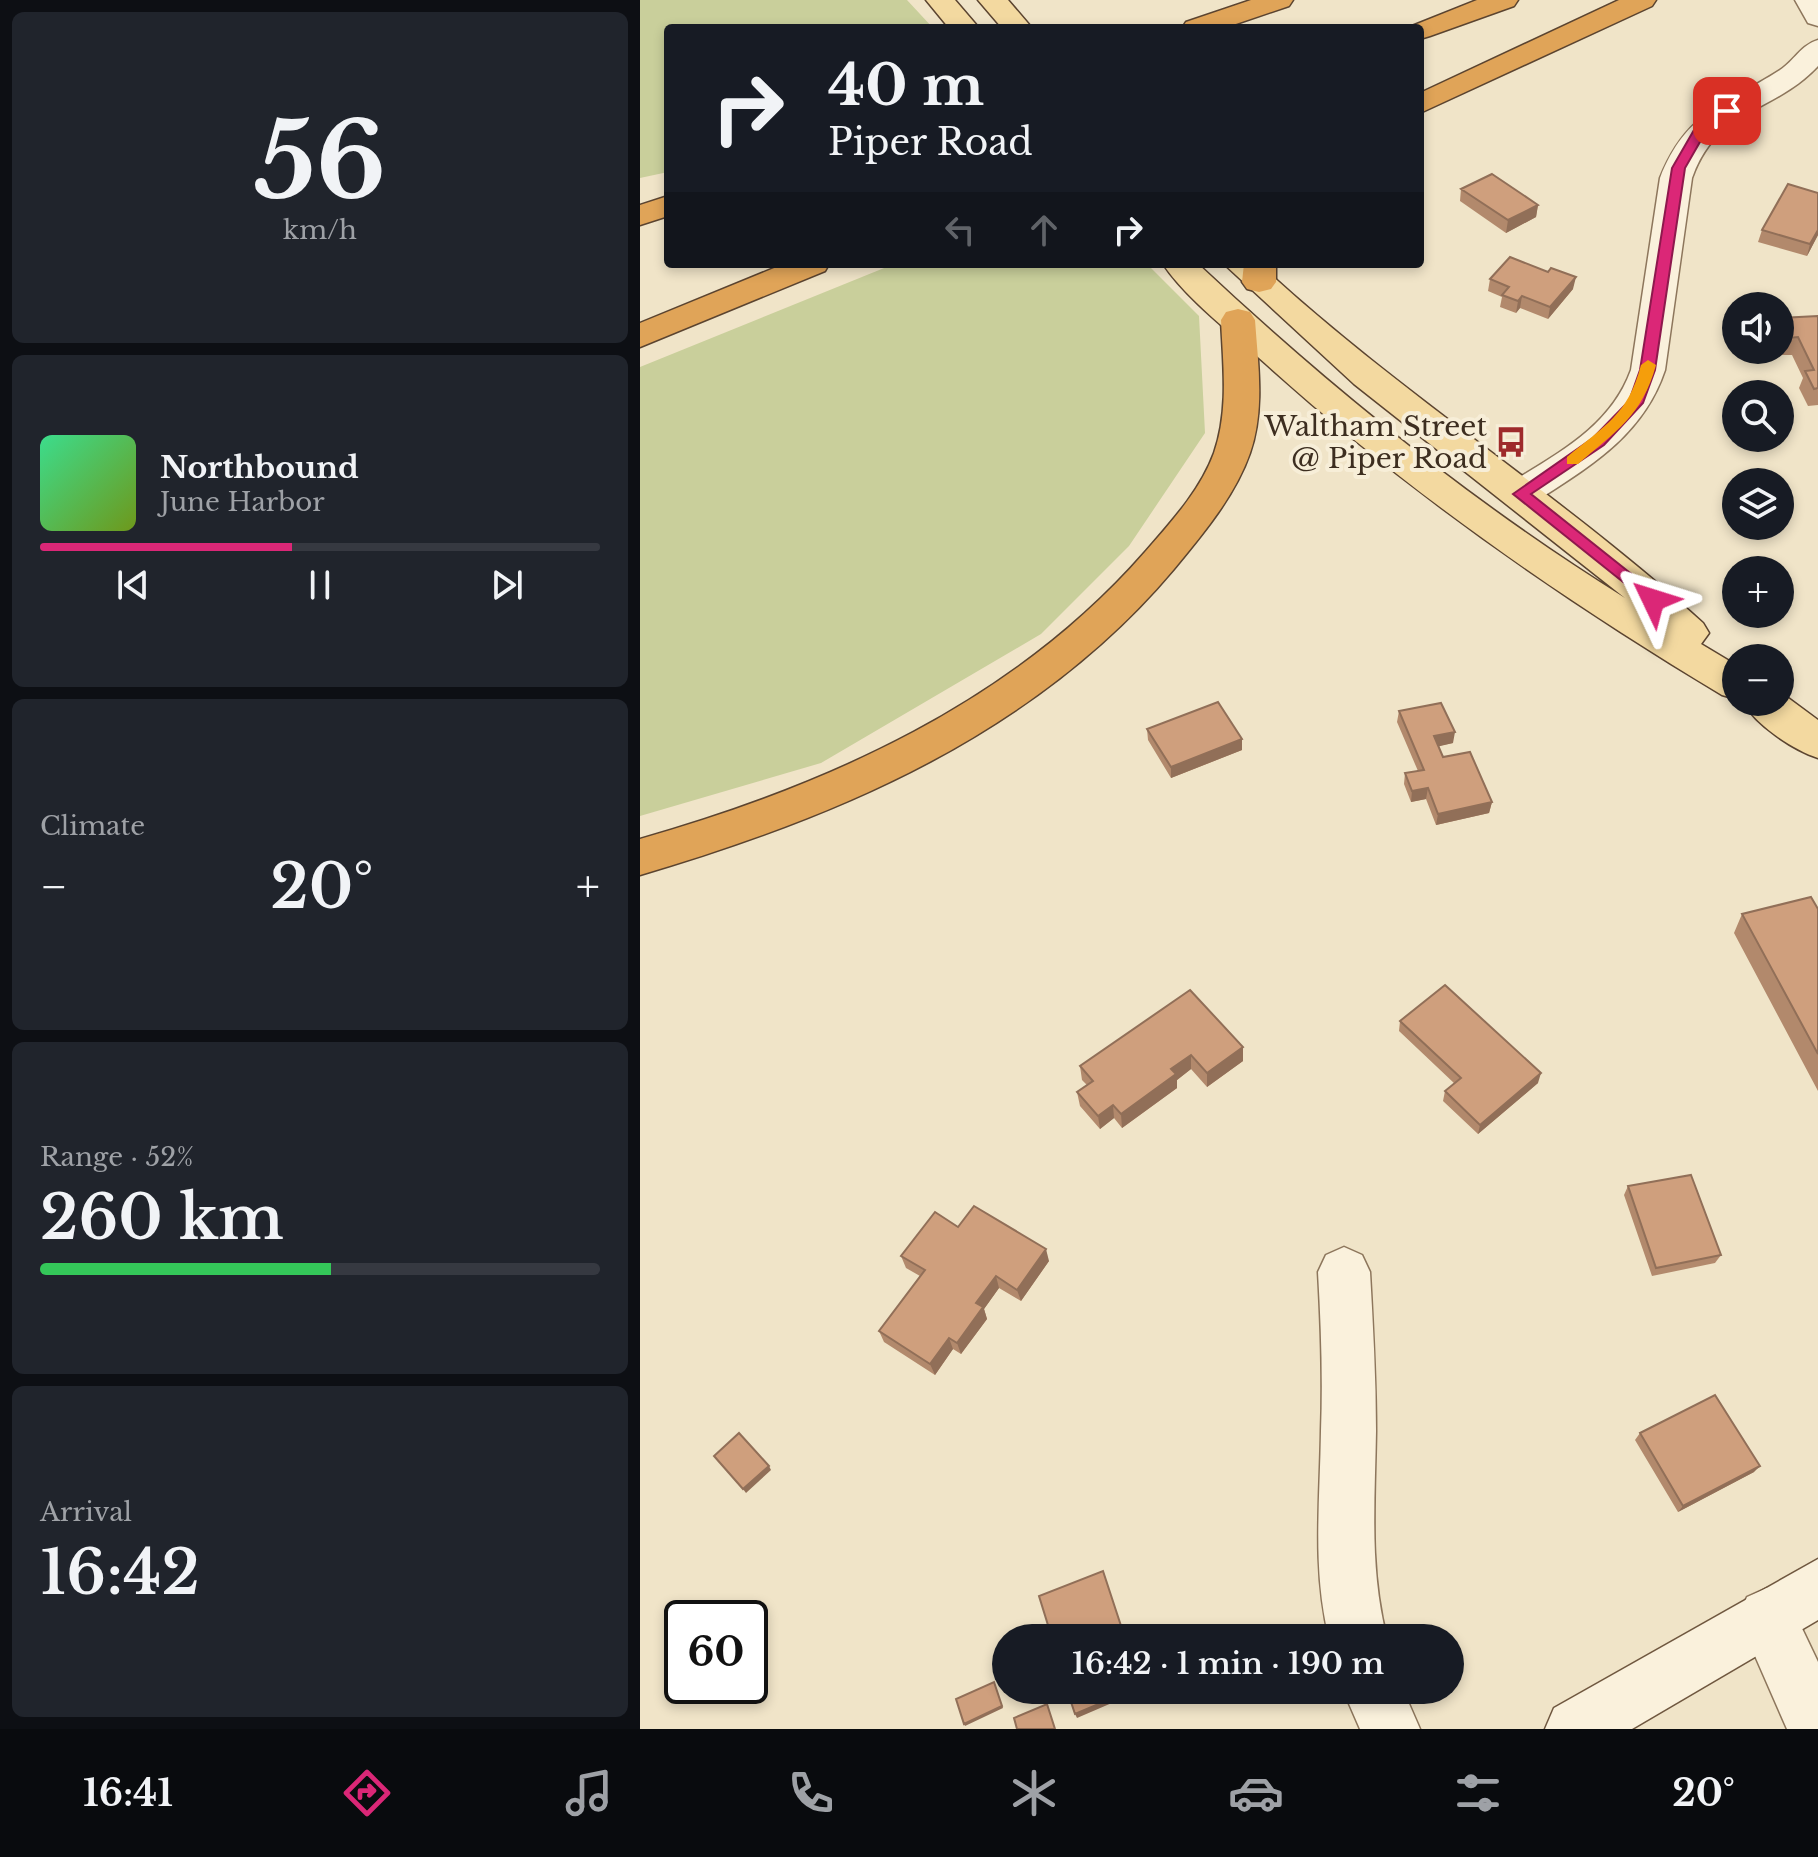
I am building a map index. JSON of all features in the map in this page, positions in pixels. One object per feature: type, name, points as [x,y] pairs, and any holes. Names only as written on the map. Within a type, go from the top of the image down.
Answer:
[{"type":"highway","points":[[1208,24],[1279,0]]},
{"type":"highway","points":[[1424,29],[1504,0]]},
{"type":"highway","points":[[1424,102],[1642,0]]},
{"type":"highway","points":[[640,188],[664,184]]},
{"type":"highway","points":[[640,215],[664,207]]},
{"type":"highway","points":[[640,307],[750,268]]},
{"type":"highway","points":[[640,336],[803,268]]},
{"type":"highway","points":[[640,857],[765,817],[908,754],[1001,698],[1098,625],[1170,551],[1227,465],[1237,434],[1241,402],[1238,320]]},
{"type":"main road","points":[[940,0],[961,24]]},
{"type":"main road","points":[[992,0],[1014,24]]},
{"type":"main road","points":[[1183,268],[1364,431],[1482,518],[1640,609],[1722,670]]},
{"type":"main road","points":[[1253,270],[1407,408],[1582,539],[1640,609]]},
{"type":"main road","points":[[1482,518],[1520,494]]},
{"type":"main road","points":[[1783,716],[1818,742]]},
{"type":"street","points":[[1809,0],[1818,17]]},
{"type":"street","points":[[1520,494],[1598,442],[1629,412],[1641,392],[1648,370],[1676,178],[1692,141],[1716,118],[1800,69],[1818,49]]},
{"type":"street","points":[[1344,1272],[1350,1365],[1342,1532],[1354,1624]]},
{"type":"street","points":[[1575,1729],[1818,1588]]},
{"type":"street","points":[[1767,1617],[1818,1729]]},
{"type":"street","points":[[1379,1704],[1390,1729]]},
{"type":"green space","points":[[640,0],[907,0],[929,24],[664,24],[664,173],[640,178]]},
{"type":"green space","points":[[884,268],[1151,268],[1199,316],[1205,433],[1129,546],[1041,634],[821,763],[640,816],[640,367]]},
{"type":"building","points":[[1492,174],[1538,205],[1508,220],[1461,189]]},
{"type":"building","points":[[1788,184],[1818,193],[1818,230],[1810,244],[1762,230]]},
{"type":"building","points":[[1510,257],[1548,272],[1551,268],[1576,277],[1550,307],[1522,296],[1518,301],[1502,295],[1509,287],[1490,279]]},
{"type":"building","points":[[1818,316],[1818,388],[1814,389],[1805,371],[1814,370],[1798,337],[1794,337],[1794,317]]},
{"type":"building","points":[[1218,702],[1242,739],[1171,767],[1147,729]]},
{"type":"building","points":[[1441,703],[1455,732],[1434,736],[1443,757],[1470,752],[1492,802],[1438,814],[1428,788],[1412,791],[1405,773],[1424,770],[1399,711]]},
{"type":"building","points":[[1811,897],[1818,909],[1818,1054],[1742,914]]},
{"type":"building","points":[[1445,985],[1541,1073],[1480,1125],[1445,1091],[1461,1078],[1400,1021]]},
{"type":"building","points":[[1190,990],[1243,1047],[1207,1073],[1191,1055],[1171,1069],[1176,1074],[1121,1114],[1113,1105],[1098,1116],[1077,1092],[1093,1081],[1080,1066]]},
{"type":"building","points":[[1691,1175],[1721,1255],[1656,1268],[1628,1186]]},
{"type":"building","points":[[974,1206],[1046,1249],[1017,1290],[996,1276],[976,1303],[983,1307],[957,1343],[949,1338],[930,1364],[879,1331],[925,1270],[901,1256],[935,1212],[958,1227]]},
{"type":"building","points":[[1715,1395],[1760,1466],[1683,1506],[1640,1433]]},
{"type":"building","points":[[739,1433],[769,1466],[743,1489],[714,1456]]},
{"type":"building","points":[[1103,1571],[1120,1624],[1048,1624],[1039,1596]]},
{"type":"building","points":[[992,1683],[992,1704],[1002,1706],[964,1724],[956,1699]]},
{"type":"building","points":[[1047,1704],[1055,1729],[1017,1729],[1014,1718]]},
{"type":"building","points":[[1072,1704],[1099,1704],[1075,1714]]},
{"type":"slow traffic","points":[[1572,460],[1598,442],[1629,412],[1641,392],[1648,365]]},
{"type":"place","name":"Waltham Street @ Piper Road","points":[[1511,442]]},
{"type":"route","points":[[1653,600],[1582,539],[1520,494],[1598,442],[1629,412],[1641,392],[1648,370],[1676,178],[1682,158],[1699,133],[1727,111]]}]
